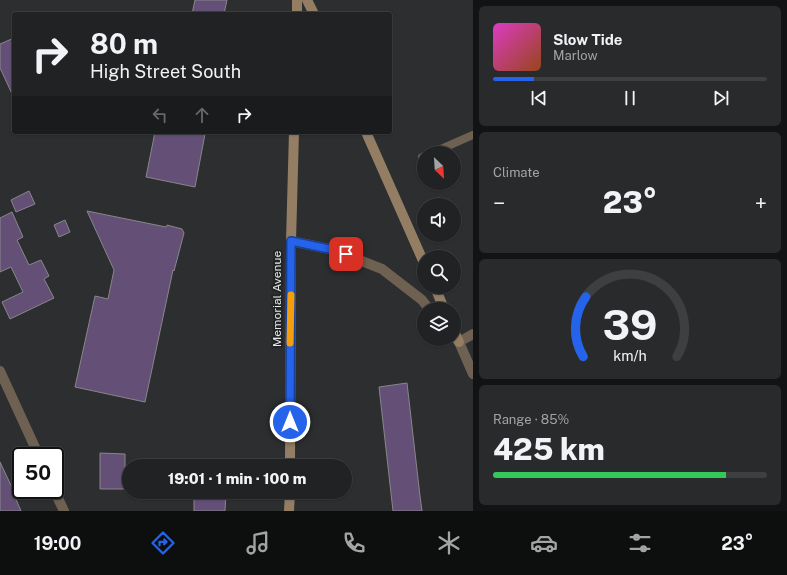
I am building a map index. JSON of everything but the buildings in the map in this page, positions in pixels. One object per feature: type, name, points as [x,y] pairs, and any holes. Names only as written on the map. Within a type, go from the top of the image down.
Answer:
[{"type":"main road","points":[[297,0],[297,12]]},
{"type":"main road","points":[[307,0],[313,12]]},
{"type":"main road","name":"Memorial Avenue","points":[[290,459],[291,241],[294,134]]},
{"type":"main road","points":[[367,134],[418,250]]},
{"type":"main road","points":[[290,499],[290,511]]},
{"type":"street","points":[[291,241],[334,250],[382,269],[424,302]]},
{"type":"street","points":[[461,338],[473,334]]},
{"type":"street","points":[[459,346],[473,374]]},
{"type":"street","points":[[0,371],[35,447]]},
{"type":"street","points":[[58,499],[64,511]]},
{"type":"lane","points":[[448,146],[473,135]]},
{"type":"slow traffic","points":[[290,343],[291,295]]},
{"type":"route","points":[[290,422],[291,241],[346,254]]}]
